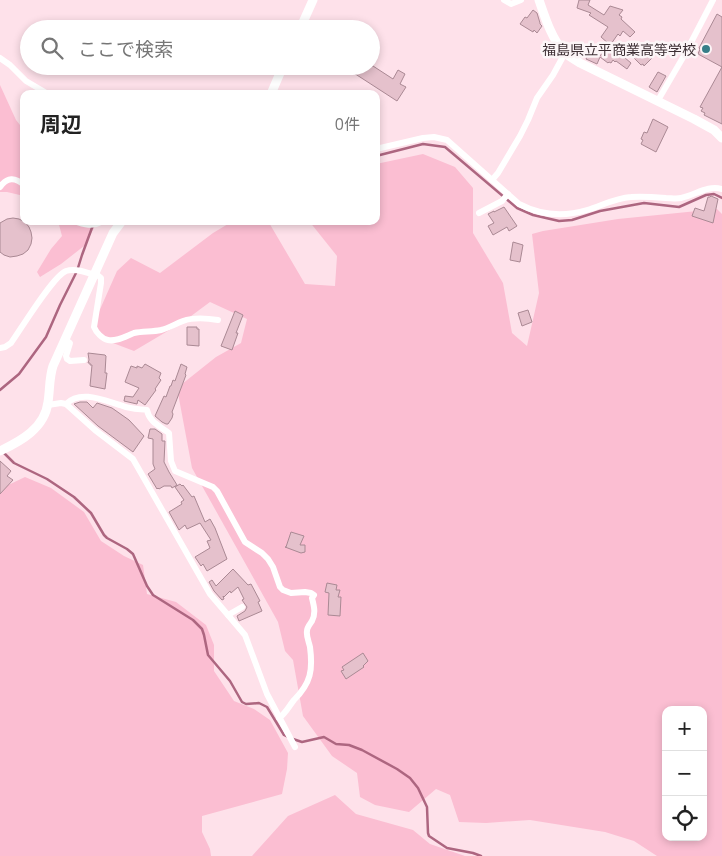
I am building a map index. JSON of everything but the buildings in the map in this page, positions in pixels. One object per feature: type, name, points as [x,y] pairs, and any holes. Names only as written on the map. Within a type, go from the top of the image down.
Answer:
[{"type":"street","points":[[304,20],[313,0]]},
{"type":"street","points":[[504,0],[512,4],[522,0]]},
{"type":"street","points":[[539,0],[551,32],[565,53],[580,63],[694,119],[714,130],[722,138]]},
{"type":"street","points":[[657,102],[713,0]]},
{"type":"street","points":[[492,180],[520,136],[537,98],[565,53]]},
{"type":"street","points":[[0,58],[26,81],[41,90]]},
{"type":"street","points":[[273,90],[279,75]]},
{"type":"street","points":[[380,148],[424,138],[434,137],[447,140],[519,204],[526,208],[556,214],[570,214],[630,197],[680,198],[704,189],[722,189]]},
{"type":"street","points":[[0,187],[8,180],[17,180],[20,182]]},
{"type":"street","points":[[479,213],[502,201],[508,194]]},
{"type":"street","points":[[1,450],[25,437],[35,428],[45,414],[48,405],[50,375],[94,274],[113,233],[119,225]]},
{"type":"street","points":[[0,348],[11,343],[57,277],[64,272],[72,270],[94,274],[101,278],[94,328],[105,340],[114,341],[139,332],[158,331],[184,320],[194,318],[218,320]]},
{"type":"street","points":[[65,339],[70,343],[66,356],[67,359],[70,361],[84,360]]},
{"type":"street","points":[[66,404],[74,398],[87,396],[123,407],[147,410],[151,421],[168,433],[171,461],[175,471],[212,486],[217,491],[245,542],[268,559],[283,590],[291,593],[305,592],[314,595],[312,598],[314,614],[307,631],[311,667],[309,679],[300,695],[279,718]]},
{"type":"street","points":[[48,405],[66,404],[132,459],[210,594],[245,635],[267,694],[296,747]]},
{"type":"street","points":[[228,615],[242,607]]},
{"type":"shaded area","points":[[0,85],[20,125],[20,195],[0,192]]},
{"type":"shaded area","points":[[423,154],[455,167],[473,188],[473,233],[503,283],[512,333],[527,346],[539,293],[532,234],[618,219],[717,209],[722,214],[722,856],[657,856],[634,841],[605,832],[530,820],[486,823],[459,822],[450,795],[436,789],[409,812],[375,805],[360,797],[357,773],[332,756],[303,716],[293,660],[285,651],[278,622],[192,468],[177,388],[216,357],[241,343],[247,319],[210,302],[183,322],[134,351],[105,340],[94,323],[117,271],[131,258],[160,273],[226,225],[270,225],[305,284],[335,286],[337,256],[312,225],[380,225],[380,163]]},
{"type":"shaded area","points":[[59,225],[96,225],[84,246],[40,277],[37,272],[51,249],[62,236]]},
{"type":"shaded area","points":[[25,477],[51,488],[84,512],[101,541],[124,556],[143,565],[147,594],[176,602],[206,625],[214,645],[214,671],[234,701],[254,709],[270,720],[288,753],[282,794],[202,816],[202,832],[210,849],[211,856],[0,856],[0,489]]},
{"type":"shaded area","points":[[335,795],[356,814],[413,830],[430,844],[465,856],[252,856],[288,816]]},
{"type":"waterway","points":[[380,155],[423,144],[445,147],[517,208],[533,215],[559,221],[572,220],[600,211],[644,203],[679,207],[706,195],[714,194],[722,198]]},
{"type":"waterway","points":[[0,390],[19,374],[46,337],[77,271],[93,225]]},
{"type":"waterway","points":[[4,453],[14,463],[47,479],[74,497],[91,513],[107,538],[133,554],[153,595],[193,620],[202,629],[208,655],[230,681],[242,702],[246,704],[259,703],[267,707],[284,735],[288,737]]},
{"type":"waterway","points":[[293,739],[302,742],[324,737],[336,744],[349,745],[362,750],[397,769],[410,778],[418,788],[427,807],[429,836],[447,848],[481,856]]},
{"type":"place","name":"福島県立平商業高等学校","points":[[706,49]]}]
